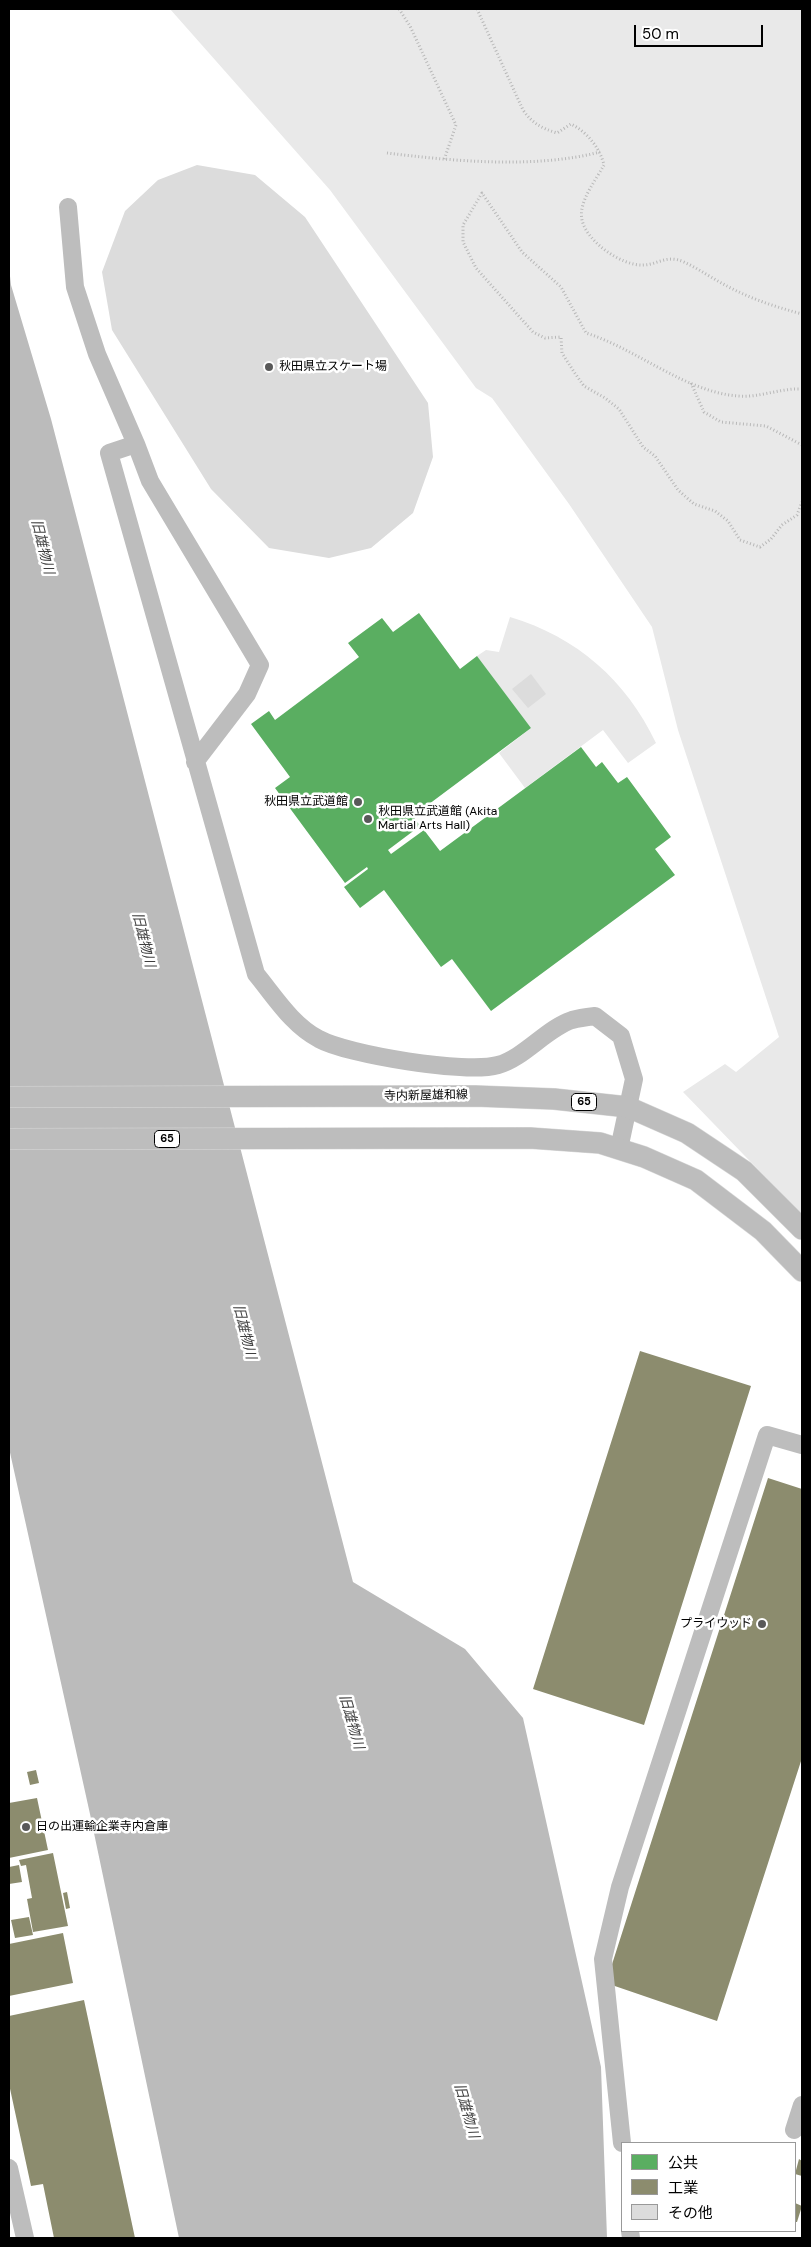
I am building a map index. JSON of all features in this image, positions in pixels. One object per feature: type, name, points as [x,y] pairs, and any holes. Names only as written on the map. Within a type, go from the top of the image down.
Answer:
[{"type":"main road","name":"寺内新屋雄和線","points":[[9,1097],[325,1098],[475,1096],[554,1099],[628,1107],[687,1133],[744,1171],[802,1229]]},
{"type":"main road","name":"65","points":[[9,1139],[530,1138],[600,1143],[644,1157],[696,1180],[763,1231],[802,1271]]},
{"type":"street","points":[[68,207],[75,287],[97,354],[150,480],[233,616],[260,665],[247,694],[195,762]]},
{"type":"street","points":[[136,444],[109,453],[256,974],[291,1018],[319,1039],[361,1054],[466,1067],[498,1065],[571,1020],[595,1016],[621,1036],[634,1079],[619,1149]]},
{"type":"street","points":[[622,2142],[603,1959],[620,1887],[767,1435],[802,1445]]},
{"type":"street","points":[[794,2130],[802,2105]]},
{"type":"street","points":[[9,2168],[25,2238]]},
{"type":"path","points":[[398,9],[410,26],[456,125],[444,160]]},
{"type":"path","points":[[477,9],[523,110],[530,120],[542,128],[557,132],[571,124],[582,130],[600,152],[604,165],[591,184],[586,197],[582,220],[591,237],[614,258],[644,265],[662,259],[682,261],[728,287],[764,303],[802,314]]},
{"type":"path","points":[[386,153],[444,160],[572,159],[600,152]]},
{"type":"path","points":[[802,389],[784,388],[738,396],[710,391],[609,340],[586,333],[561,287],[522,252],[482,193],[463,225],[463,242],[476,268],[533,332],[545,338],[562,337],[562,353],[584,386],[605,398],[619,410],[643,447],[655,456],[678,490],[694,504],[715,511],[728,520],[740,540],[760,547],[771,539],[782,525],[797,515],[802,502]]},
{"type":"path","points":[[691,382],[704,412],[721,422],[766,426],[802,446]]},
{"type":"shaded area","points":[[170,9],[802,9],[802,1215],[683,1092],[725,1064],[736,1072],[779,1037],[678,730],[652,627],[569,504],[492,398],[476,388],[330,190]]},
{"type":"shaded area","points":[[510,617],[557,636],[597,664],[630,700],[644,720],[656,743],[628,763],[603,730],[525,788],[499,753],[531,728],[477,656],[486,650],[499,652]]},
{"type":"water","name":"旧雄物川","points":[[9,267],[11,285],[51,419],[353,1582],[465,1649],[523,1718],[601,2067],[607,2238],[179,2238],[90,1814],[9,1448]]},
{"type":"building: 公共","name":"秋田県立武道館","points":[[419,613],[460,669],[477,656],[531,728],[413,816],[420,826],[388,850],[391,854],[424,830],[440,851],[581,747],[596,767],[602,762],[618,783],[627,777],[671,837],[655,849],[675,875],[491,1011],[452,959],[441,967],[384,890],[360,908],[344,887],[368,869],[367,867],[345,883],[275,788],[290,777],[251,724],[269,711],[275,720],[359,657],[348,643],[382,618],[393,632]]},
{"type":"building: 工業","name":"プライウッド","points":[[640,1351],[751,1386],[644,1725],[533,1689]]},
{"type":"building: 工業","name":"プライウッド","points":[[768,1478],[802,1489],[802,1758],[717,2021],[606,1983]]},
{"type":"building: 工業","points":[[36,1770],[39,1783],[30,1785],[27,1772]]},
{"type":"building: 工業","name":"日の出運輸企業寺内倉庫","points":[[37,1798],[48,1850],[9,1858],[9,1803]]},
{"type":"building: 工業","points":[[53,1853],[68,1926],[33,1932],[27,1899],[32,1898],[26,1865],[21,1866],[19,1860]]},
{"type":"building: 工業","points":[[19,1865],[22,1882],[9,1884],[9,1867]]},
{"type":"building: 工業","points":[[67,1892],[70,1908],[66,1909],[63,1893]]},
{"type":"building: 工業","points":[[29,1917],[33,1935],[15,1938],[11,1920]]},
{"type":"building: 工業","points":[[63,1933],[73,1983],[9,1996],[9,1944]]},
{"type":"building: 工業","points":[[84,2000],[135,2238],[54,2238],[43,2184],[31,2186],[9,2084],[9,2016]]},
{"type":"building: 工業","points":[[799,2159],[802,2161],[802,2176],[796,2174]]},
{"type":"building: 工業","points":[[796,2203],[802,2206],[796,2222]]},
{"type":"building: その他","name":"秋田県立スケート場","points":[[197,165],[255,175],[305,217],[428,403],[433,457],[413,513],[371,548],[329,558],[269,548],[211,489],[112,330],[102,272],[125,211],[158,180]]},
{"type":"building: その他","points":[[531,674],[546,694],[528,708],[512,689]]},
{"type":"place","name":"秋田県立スケート場","points":[[269,367]]},
{"type":"place","name":"秋田県立武道館","points":[[358,802]]},
{"type":"place","name":"秋田県立武道館 (Akita Martial Arts Hall)","points":[[368,819]]},
{"type":"place","name":"プライウッド","points":[[762,1624]]},
{"type":"place","name":"日の出運輸企業寺内倉庫","points":[[26,1827]]}]
